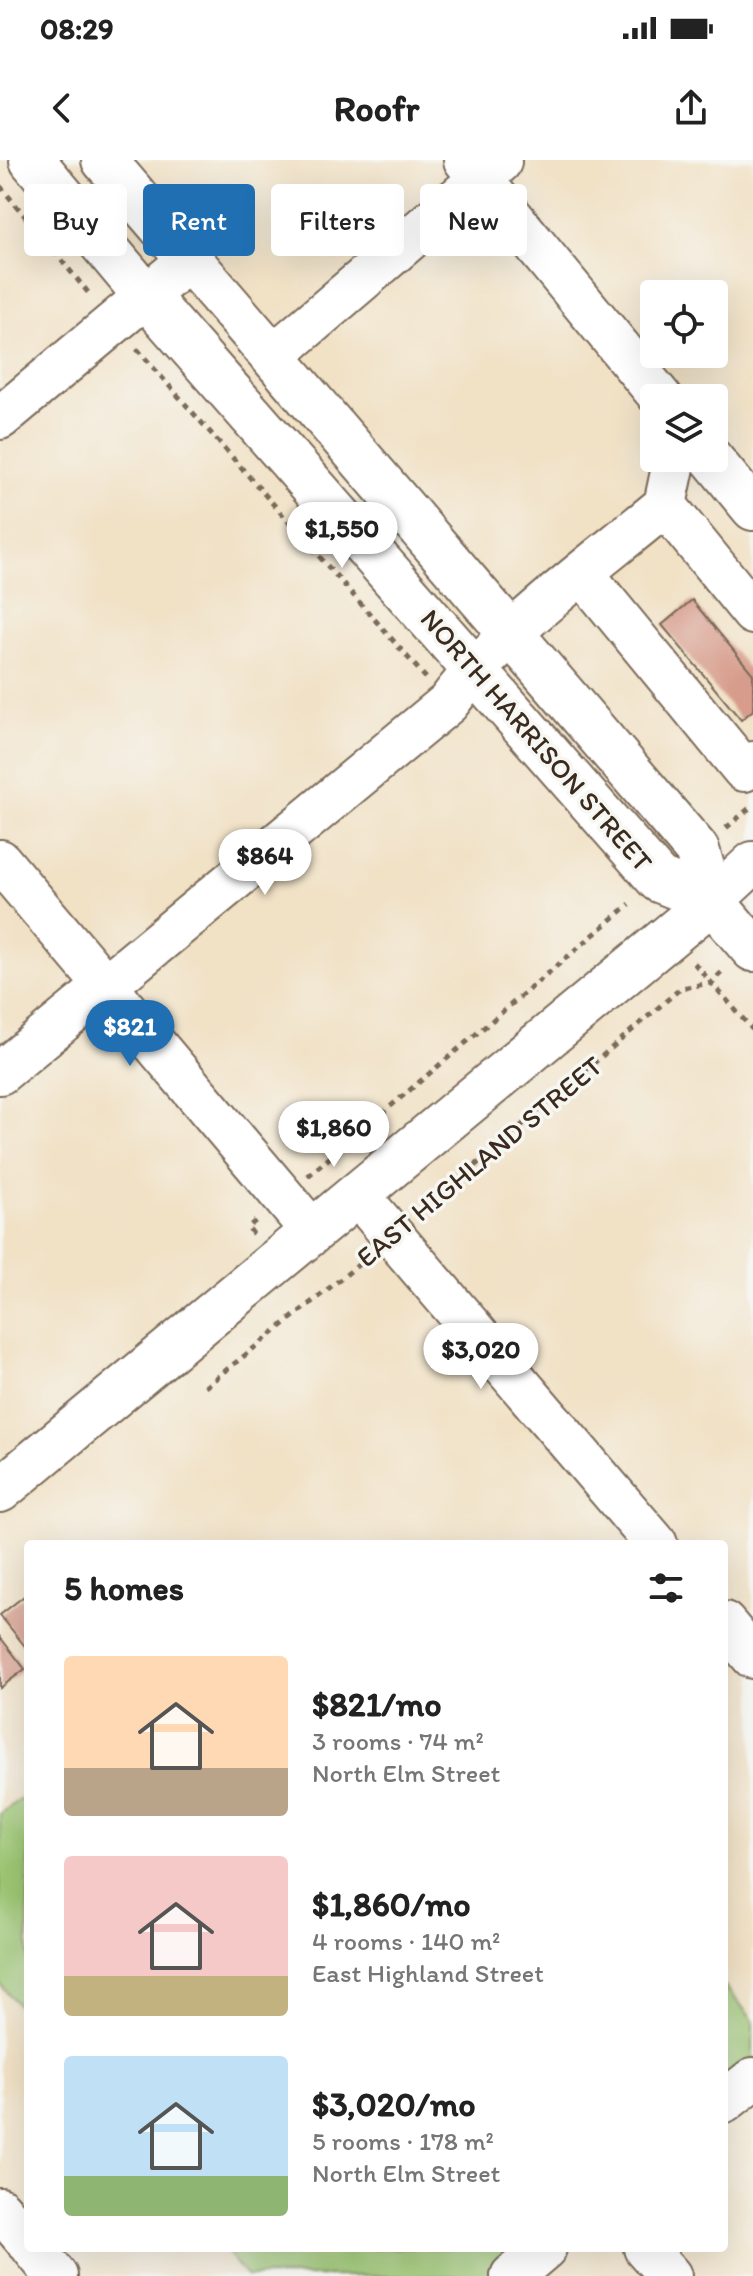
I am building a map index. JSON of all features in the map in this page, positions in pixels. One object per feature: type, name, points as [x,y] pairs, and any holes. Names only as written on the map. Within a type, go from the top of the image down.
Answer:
[{"type":"main road","name":"NORTH HARRISON STREET","points":[[32,160],[146,296],[659,880],[712,901]]},
{"type":"main road","name":"NORTH HARRISON STREET","points":[[104,160],[697,850],[712,901],[752,947]]},
{"type":"main road","name":"EAST HIGHLAND STREET","points":[[0,1490],[712,901]]},
{"type":"street","points":[[273,356],[483,166],[650,384]]},
{"type":"street","points":[[0,418],[189,260]]},
{"type":"street","points":[[0,1073],[448,703],[474,669],[511,634],[665,505],[672,472]]},
{"type":"street","points":[[723,472],[753,509]]},
{"type":"street","points":[[665,505],[753,613]]},
{"type":"street","points":[[583,574],[744,770],[753,763]]},
{"type":"street","points":[[0,861],[312,1231]]},
{"type":"street","name":"EAST HIGHLAND STREET","points":[[712,901],[753,863]]},
{"type":"street","points":[[357,1194],[653,1540]]},
{"type":"street","points":[[728,1628],[753,1657]]},
{"type":"street","points":[[728,2099],[753,2079]]},
{"type":"street","points":[[0,2209],[24,2237]]},
{"type":"street","points":[[36,2252],[56,2276]]},
{"type":"street","points":[[512,2276],[540,2252]]},
{"type":"street","points":[[649,2252],[670,2276]]},
{"type":"path","points":[[697,850],[753,806]]},
{"type":"path","points":[[277,1260],[248,1227],[659,880]]},
{"type":"path","name":"EAST HIGHLAND STREET","points":[[205,1387],[392,1237],[681,988],[711,983],[752,947]]},
{"type":"green space","points":[[24,1796],[24,2012],[0,1984],[0,1814]]},
{"type":"green space","points":[[728,1990],[753,2020],[753,2081],[728,2102]]},
{"type":"green space","points":[[226,2252],[546,2252],[517,2276],[246,2276]]},
{"type":"building","points":[[692,600],[753,674],[753,710],[741,720],[662,625]]},
{"type":"building","points":[[24,1596],[24,1645],[0,1615]]},
{"type":"building","points":[[0,1637],[24,1670],[0,1688]]}]
